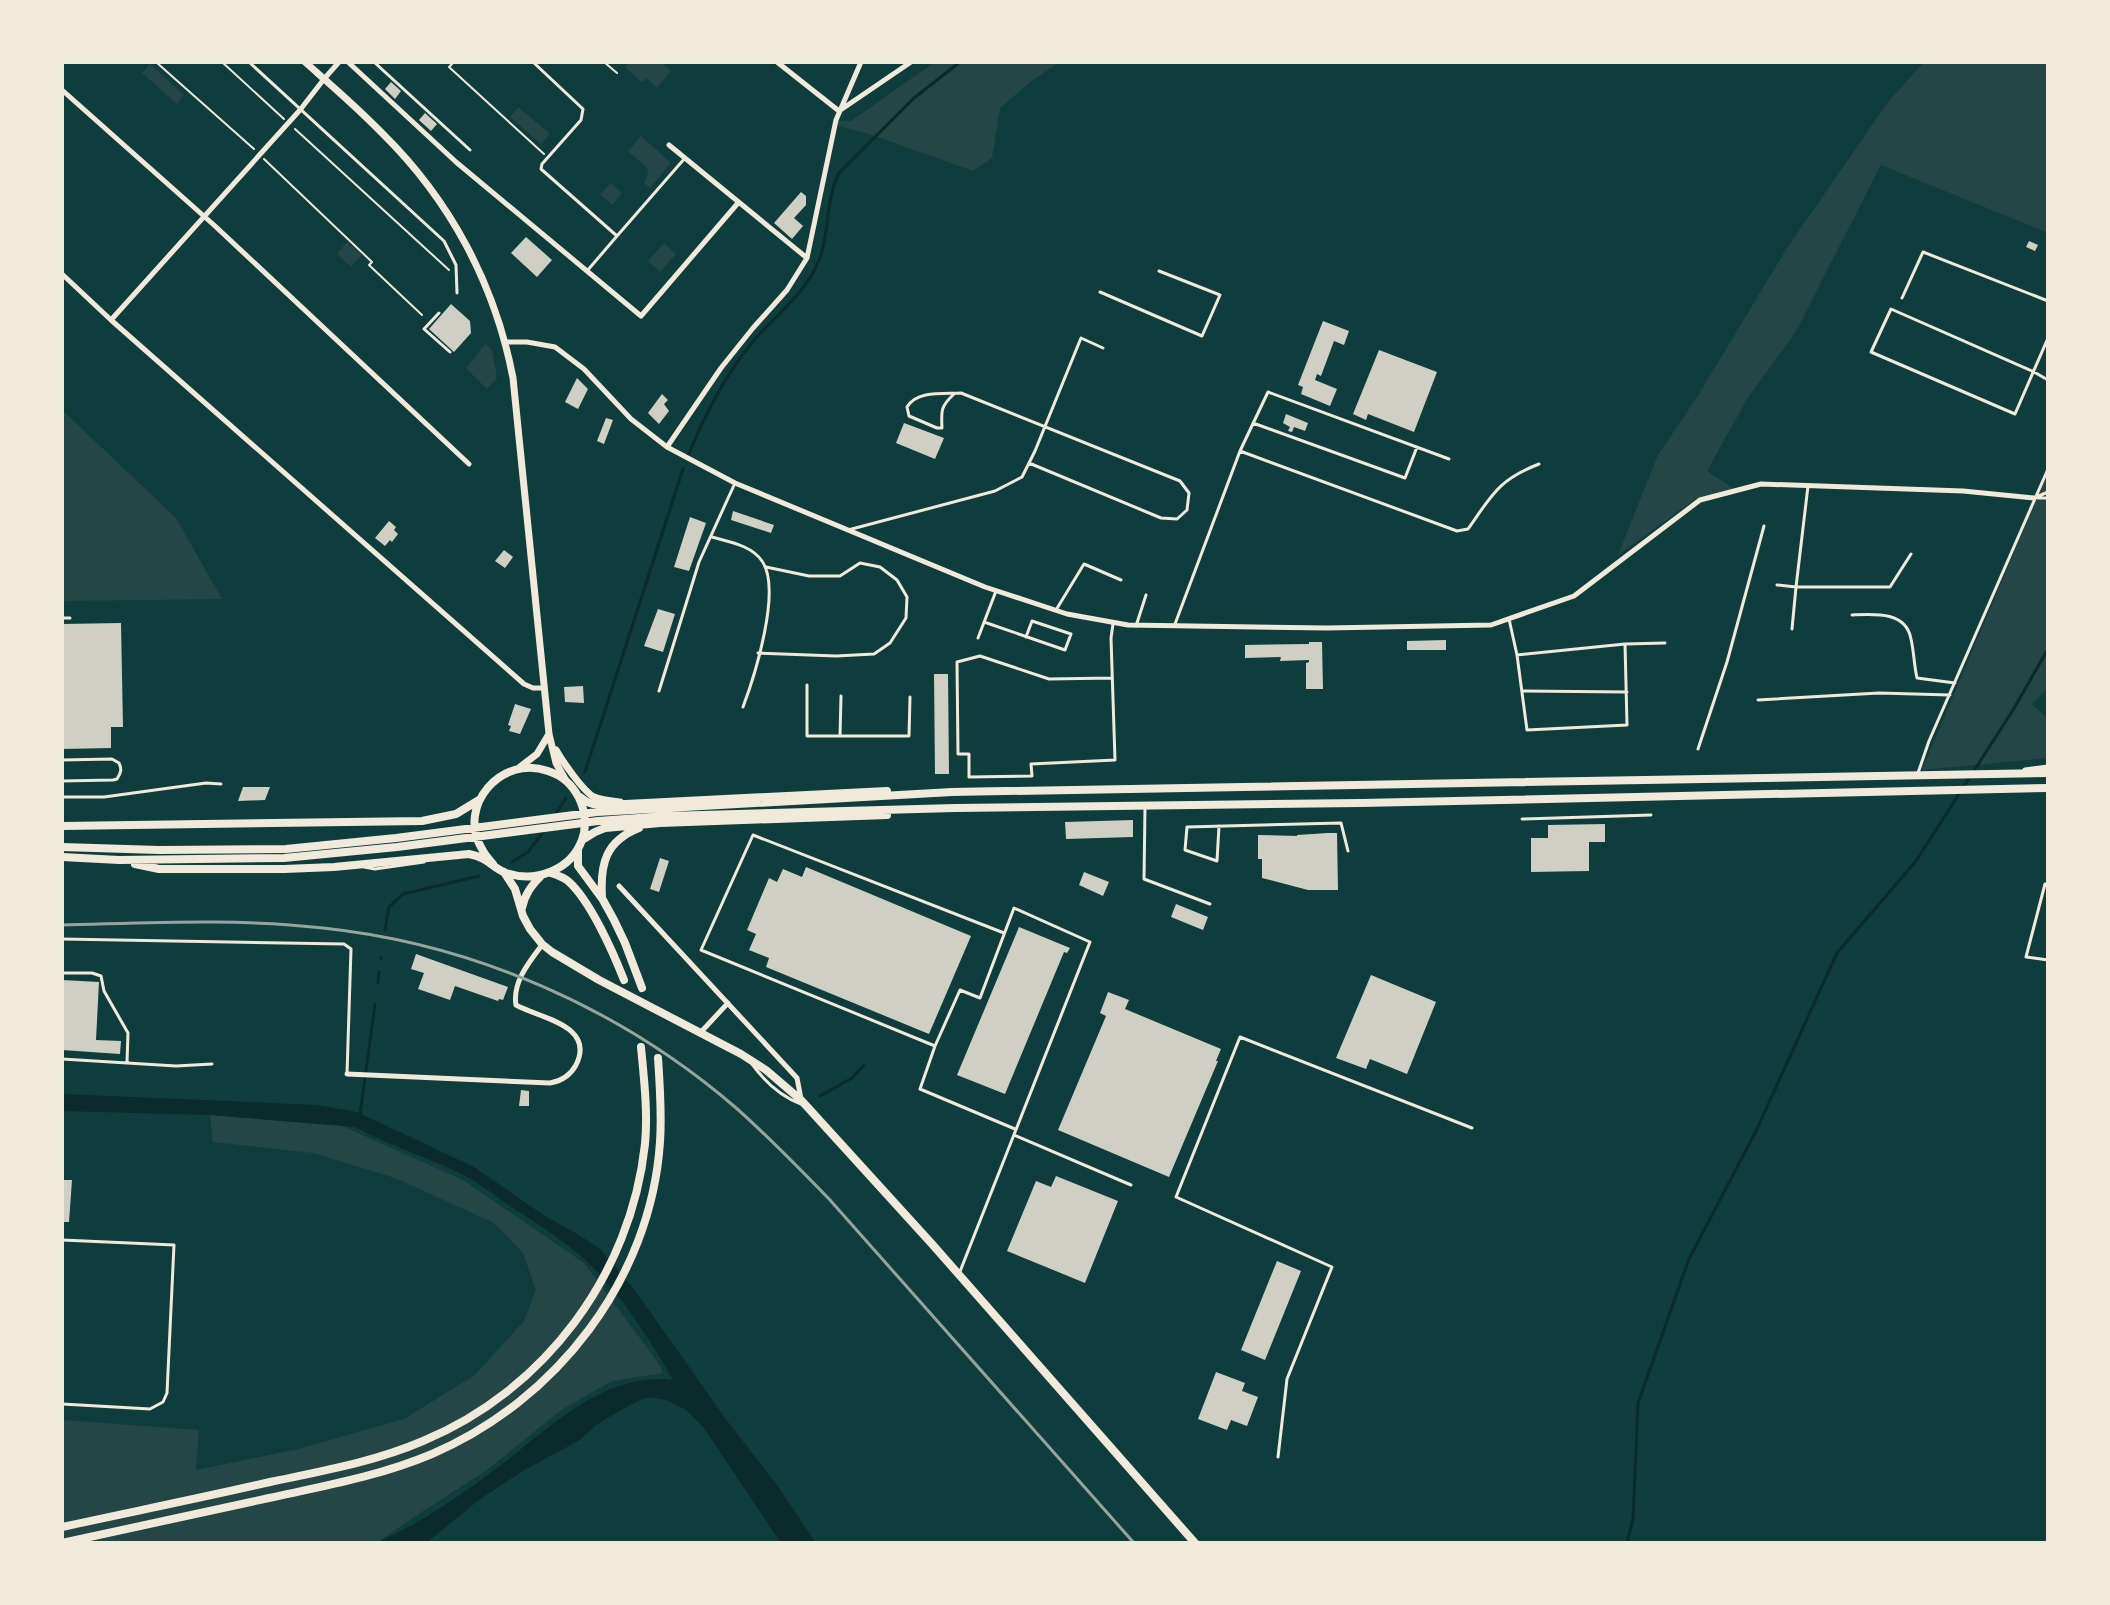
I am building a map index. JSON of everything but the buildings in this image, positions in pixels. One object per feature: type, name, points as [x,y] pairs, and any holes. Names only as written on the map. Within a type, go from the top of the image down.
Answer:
[{"type":"main road","points":[[493,864],[477,839],[475,823],[480,799],[498,776],[508,770],[533,766],[565,779],[578,796],[595,805],[874,791],[2048,773]]},
{"type":"main road","points":[[62,857],[119,860],[284,858],[582,814],[664,816],[955,808],[2048,790]]},
{"type":"main road","points":[[521,909],[532,885],[561,867],[580,844],[605,828],[664,816],[952,792]]},
{"type":"main road","points":[[578,796],[585,818],[578,866],[603,900],[625,943],[642,988]]},
{"type":"main road","points":[[62,826],[422,821],[456,814],[480,799]]},
{"type":"main road","points":[[603,900],[601,874],[604,859],[612,846],[630,832],[664,816]]},
{"type":"main road","points":[[422,821],[466,831],[477,839]]},
{"type":"main road","points":[[62,847],[286,849],[396,842]]},
{"type":"main road","points":[[119,860],[159,869],[284,869],[438,856],[481,856],[504,872],[515,889],[530,929],[542,944],[599,980],[747,1058],[804,1103],[1195,1543]]},
{"type":"main road","points":[[504,872],[530,876],[547,874],[569,882],[605,937],[624,980]]},
{"type":"main road","points":[[62,1527],[374,1459],[424,1441],[472,1416],[522,1380],[546,1357],[585,1309],[608,1270],[624,1232],[640,1178],[645,1142],[641,1047]]},
{"type":"main road","points":[[62,1543],[369,1476],[430,1455],[482,1429],[530,1394],[557,1368],[596,1321],[636,1245],[654,1183],[660,1145],[662,1109],[658,1058]]},
{"type":"street","points":[[305,62],[383,134],[422,178],[446,209],[486,284],[506,342],[549,734],[556,763],[565,779]]},
{"type":"street","points":[[111,320],[300,110],[339,62]]},
{"type":"street","points":[[348,62],[456,162],[641,316],[738,203]]},
{"type":"street","points":[[777,62],[839,111]]},
{"type":"street","points":[[667,447],[721,368],[787,290],[807,258],[839,111],[861,62]]},
{"type":"street","points":[[839,111],[911,62]]},
{"type":"street","points":[[62,90],[204,217],[469,464]]},
{"type":"street","points":[[669,145],[807,258]]},
{"type":"street","points":[[62,274],[524,684],[544,688]]},
{"type":"street","points":[[506,342],[555,347],[584,369],[631,419],[667,447],[735,483],[996,591],[1113,624],[1327,628],[1491,625],[1574,596],[1700,500],[1761,484],[1963,491],[2034,498]]},
{"type":"street","points":[[520,767],[537,754],[549,734]]},
{"type":"street","points":[[549,734],[565,766],[588,793],[600,799],[626,803]]},
{"type":"street","points":[[2012,774],[2048,767]]},
{"type":"street","points":[[619,886],[797,1078],[804,1103]]},
{"type":"street","points":[[347,1074],[550,1083],[566,1078],[579,1055],[578,1040],[574,1034],[560,1023],[516,1005],[521,977],[542,944]]},
{"type":"street","points":[[700,1033],[728,1003]]},
{"type":"lane","points":[[249,62],[444,241],[456,265],[457,293]]},
{"type":"lane","points":[[374,62],[470,150]]},
{"type":"lane","points":[[533,62],[583,109],[581,120],[541,169],[617,236]]},
{"type":"lane","points":[[587,271],[685,158]]},
{"type":"lane","points":[[1902,298],[1923,252],[2048,301]]},
{"type":"lane","points":[[1100,292],[1202,336],[1220,295],[1159,271]]},
{"type":"lane","points":[[2048,338],[2034,372],[2015,414],[1871,352],[1891,309],[2034,372],[2048,380]]},
{"type":"lane","points":[[439,313],[424,329],[450,352]]},
{"type":"lane","points":[[848,530],[995,491],[1022,477],[1081,338],[1103,348]]},
{"type":"lane","points":[[1174,627],[1240,451],[1268,392],[1449,459]]},
{"type":"lane","points":[[954,394],[943,404],[942,428],[909,416],[907,407],[911,400],[921,395],[961,393],[1180,481],[1189,493],[1187,510],[1177,519],[1161,518],[1029,463]]},
{"type":"lane","points":[[1253,423],[1405,478],[1417,447]]},
{"type":"lane","points":[[1240,451],[1457,531],[1468,529],[1496,489],[1517,473],[1539,464]]},
{"type":"lane","points":[[1918,776],[1929,741],[2048,469]]},
{"type":"lane","points":[[659,691],[699,562],[735,483]]},
{"type":"lane","points":[[1792,629],[1808,486]]},
{"type":"lane","points":[[2034,498],[2048,492]]},
{"type":"lane","points":[[2034,498],[2048,498]]},
{"type":"lane","points":[[1698,749],[1727,662],[1764,526]]},
{"type":"lane","points":[[712,537],[740,544],[760,558],[769,574],[770,603],[743,707]]},
{"type":"lane","points":[[1777,585],[1890,587],[1911,554]]},
{"type":"lane","points":[[758,653],[874,654],[890,643],[906,618],[907,597],[897,580],[880,567],[860,563],[840,576],[809,576],[766,567]]},
{"type":"lane","points":[[1056,610],[1084,564],[1121,580]]},
{"type":"lane","points":[[978,638],[996,591]]},
{"type":"lane","points":[[1136,626],[1146,595]]},
{"type":"lane","points":[[1852,615],[1886,615],[1904,623],[1911,637],[1917,678],[1955,683]]},
{"type":"lane","points":[[62,618],[70,618]]},
{"type":"lane","points":[[1509,619],[1527,730],[1627,725],[1625,644]]},
{"type":"lane","points":[[984,622],[1026,637],[1065,650],[1071,634],[1032,621],[1026,637]]},
{"type":"lane","points":[[1112,678],[1049,679],[980,656],[957,662],[958,754],[969,754],[969,777],[1032,776],[1031,764],[1115,760],[1113,624]]},
{"type":"lane","points":[[1517,655],[1665,643]]},
{"type":"lane","points":[[807,685],[807,736],[909,736],[910,697]]},
{"type":"lane","points":[[1522,691],[1627,692]]},
{"type":"lane","points":[[1758,700],[1879,693],[1950,695]]},
{"type":"lane","points":[[840,736],[841,696]]},
{"type":"lane","points":[[62,760],[116,760],[121,768],[117,779],[113,780],[62,781]]},
{"type":"lane","points":[[62,797],[104,797],[206,783],[221,784]]},
{"type":"lane","points":[[1145,807],[1144,879],[1210,904]]},
{"type":"lane","points":[[1522,819],[1651,815]]},
{"type":"lane","points":[[1219,826],[1217,861],[1185,850],[1187,827],[1219,826],[1341,823],[1348,851]]},
{"type":"lane","points":[[935,1046],[701,950],[753,835],[1004,933]]},
{"type":"lane","points":[[2048,885],[2045,884],[2026,957],[2048,960]]},
{"type":"lane","points":[[959,1274],[1090,942],[1014,908],[980,998],[960,990],[920,1089],[1016,1129]]},
{"type":"lane","points":[[62,939],[344,944],[351,949],[347,1074]]},
{"type":"lane","points":[[62,973],[101,976],[104,991],[128,1033],[127,1063]]},
{"type":"lane","points":[[1278,1457],[1287,1379],[1332,1267],[1176,1197],[1240,1037],[1472,1128]]},
{"type":"lane","points":[[62,1059],[176,1066],[212,1064]]},
{"type":"lane","points":[[1014,1135],[1131,1185]]},
{"type":"lane","points":[[62,1240],[174,1245],[167,1393],[163,1402],[150,1409],[62,1404]]},
{"type":"path","points":[[156,62],[372,262],[369,265],[422,315]]},
{"type":"path","points":[[222,62],[456,277]]},
{"type":"path","points":[[454,62],[449,67],[548,158]]},
{"type":"path","points":[[604,62],[617,73]]},
{"type":"shaded area","points":[[630,62],[661,62],[671,71],[657,88],[646,78],[642,82],[625,67]]},
{"type":"shaded area","points":[[935,62],[1060,62],[1000,108],[992,158],[973,171],[836,125],[838,121],[851,121]]},
{"type":"shaded area","points":[[1924,62],[2048,62],[2048,233],[1881,165],[1795,333],[1747,399],[1707,471],[1734,489],[1694,500],[1618,555],[1658,455],[1699,394],[1787,248],[1888,102]]},
{"type":"shaded area","points":[[150,64],[184,95],[177,104],[142,73]]},
{"type":"shaded area","points":[[518,107],[550,134],[541,144],[510,117]]},
{"type":"shaded area","points":[[641,136],[671,163],[650,188],[644,183],[649,170],[628,151]]},
{"type":"shaded area","points":[[611,183],[622,193],[612,205],[600,194]]},
{"type":"shaded area","points":[[347,242],[362,255],[351,267],[337,254]]},
{"type":"shaded area","points":[[664,243],[676,254],[660,272],[648,261]]},
{"type":"shaded area","points":[[485,344],[492,349],[497,378],[487,389],[466,368]]},
{"type":"shaded area","points":[[62,410],[176,518],[222,599],[62,601]]},
{"type":"shaded area","points":[[2048,472],[2048,688],[2032,704],[2048,719],[2048,758],[1922,770]]},
{"type":"shaded area","points":[[62,1094],[317,1105],[357,1112],[474,1167],[600,1249],[633,1288],[816,1543],[781,1543],[704,1428],[685,1409],[666,1400],[645,1398],[596,1425],[580,1440],[521,1472],[479,1500],[426,1543],[376,1543],[457,1497],[580,1405],[624,1384],[673,1380],[632,1315],[582,1257],[482,1186],[355,1127],[210,1115],[62,1111]]},
{"type":"shaded area","points":[[210,1115],[340,1125],[463,1180],[584,1263],[663,1373],[612,1381],[561,1410],[487,1470],[376,1543],[62,1543],[62,1420],[199,1430],[196,1470],[299,1449],[404,1419],[475,1375],[524,1321],[536,1290],[523,1253],[494,1223],[395,1178],[313,1153],[213,1142]]},
{"type":"waterway","points":[[688,456],[709,409],[735,366],[815,269],[839,173],[914,98],[960,62]]},
{"type":"waterway","points":[[585,772],[683,469]]},
{"type":"waterway","points":[[1627,1543],[1633,1519],[1638,1403],[1689,1259],[1756,1131],[1837,953],[1916,861],[2013,710],[2048,649]]},
{"type":"waterway","points":[[555,815],[566,798]]},
{"type":"waterway","points":[[512,862],[528,852],[544,831]]},
{"type":"waterway","points":[[385,930],[389,907],[403,894],[479,876]]},
{"type":"waterway","points":[[378,983],[379,972]]},
{"type":"waterway","points":[[360,1115],[375,1004]]},
{"type":"waterway","points":[[820,1096],[852,1078],[864,1065]]},
{"type":"railway","points":[[62,925],[258,923],[379,936],[489,966],[542,986],[594,1011],[690,1072],[735,1107],[807,1176],[1134,1543]]}]
